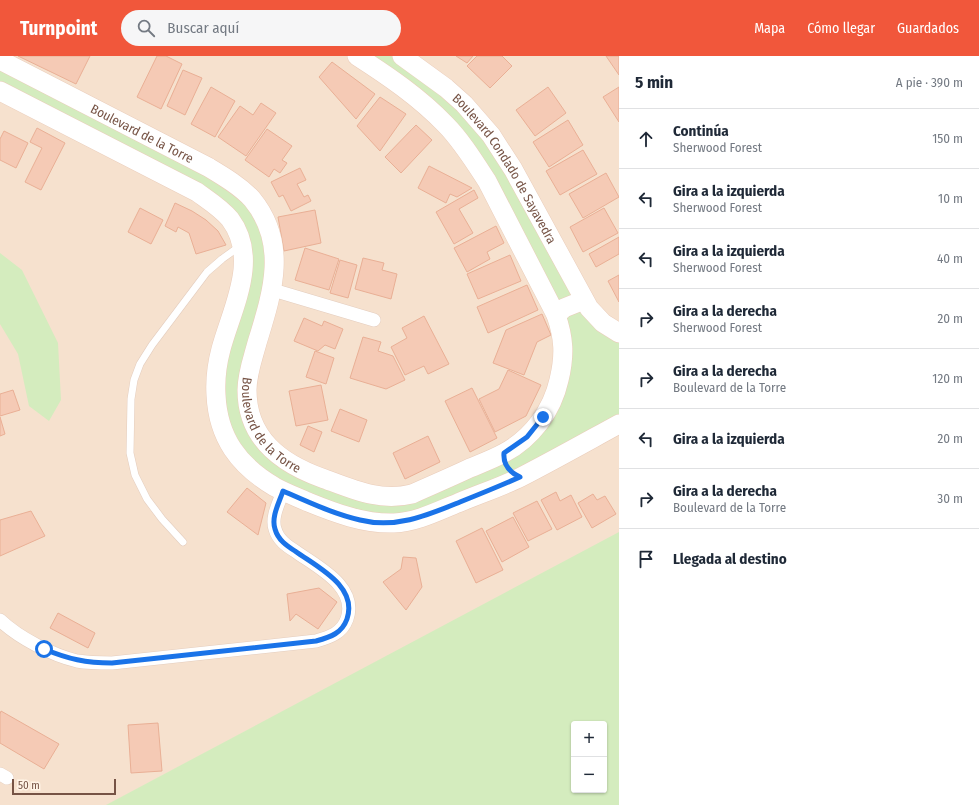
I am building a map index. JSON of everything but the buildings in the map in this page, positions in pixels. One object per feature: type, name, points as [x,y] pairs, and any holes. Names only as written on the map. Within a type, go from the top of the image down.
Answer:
[{"type":"street","name":"Boulevard Condado de Sayavedra","points":[[357,56],[388,77],[431,110],[460,142],[487,181],[556,314]]},
{"type":"street","name":"Boulevard Condado de Sayavedra","points":[[402,56],[446,88],[477,117],[491,134],[513,169],[584,300]]},
{"type":"street","name":"Boulevard de la Torre","points":[[0,60],[208,168],[236,185],[251,199],[263,216],[271,236],[275,272],[273,290],[250,368],[247,390],[248,407],[261,438],[282,459],[295,467],[358,491],[391,497],[412,494],[504,453],[527,437],[536,428],[550,405],[557,387],[562,366],[564,347],[556,314]]},
{"type":"street","points":[[0,91],[196,192],[219,208],[229,218],[237,231],[242,245],[244,263],[243,280],[221,350],[216,373],[216,396],[219,417],[227,438],[237,456],[262,480],[322,508],[361,521],[379,523],[412,521],[431,515],[520,477],[619,424]]},
{"type":"street","points":[[196,192],[208,168]]},
{"type":"street","points":[[273,290],[374,320]]},
{"type":"street","points":[[556,314],[564,308],[584,300],[595,316],[619,333]]},
{"type":"street","points":[[504,453],[505,465],[509,470],[520,477]]},
{"type":"street","points":[[0,620],[17,633],[52,652],[77,661],[93,663],[120,662],[316,641],[337,634],[344,625],[349,612],[348,598],[342,587],[332,577],[279,538],[275,529],[274,517],[283,491]]},
{"type":"lane","points":[[183,542],[162,519],[147,499],[135,474],[130,453],[131,399],[134,380],[140,364],[152,345],[207,272],[242,245]]},
{"type":"shaded area","points":[[0,56],[619,56],[619,533],[107,805],[0,805]]},
{"type":"green space","points":[[357,56],[402,56],[464,104],[584,300],[619,333],[619,424],[520,477],[379,523],[250,470],[216,396],[243,280],[229,218],[0,91],[0,60],[222,176],[271,236],[247,390],[272,450],[391,497],[536,427],[564,347],[474,161]]},
{"type":"green space","points":[[0,253],[22,270],[58,343],[61,400],[49,421],[29,406],[18,354],[0,324]]},
{"type":"green space","points":[[619,532],[619,805],[106,805]]},
{"type":"route","points":[[44,649],[77,661],[112,663],[316,641],[337,634],[344,625],[349,612],[348,598],[342,587],[332,577],[279,538],[275,529],[274,517],[283,491],[322,508],[361,521],[379,523],[412,521],[431,515],[520,477],[514,474],[505,465],[504,453],[527,437],[536,428],[543,417]]}]
